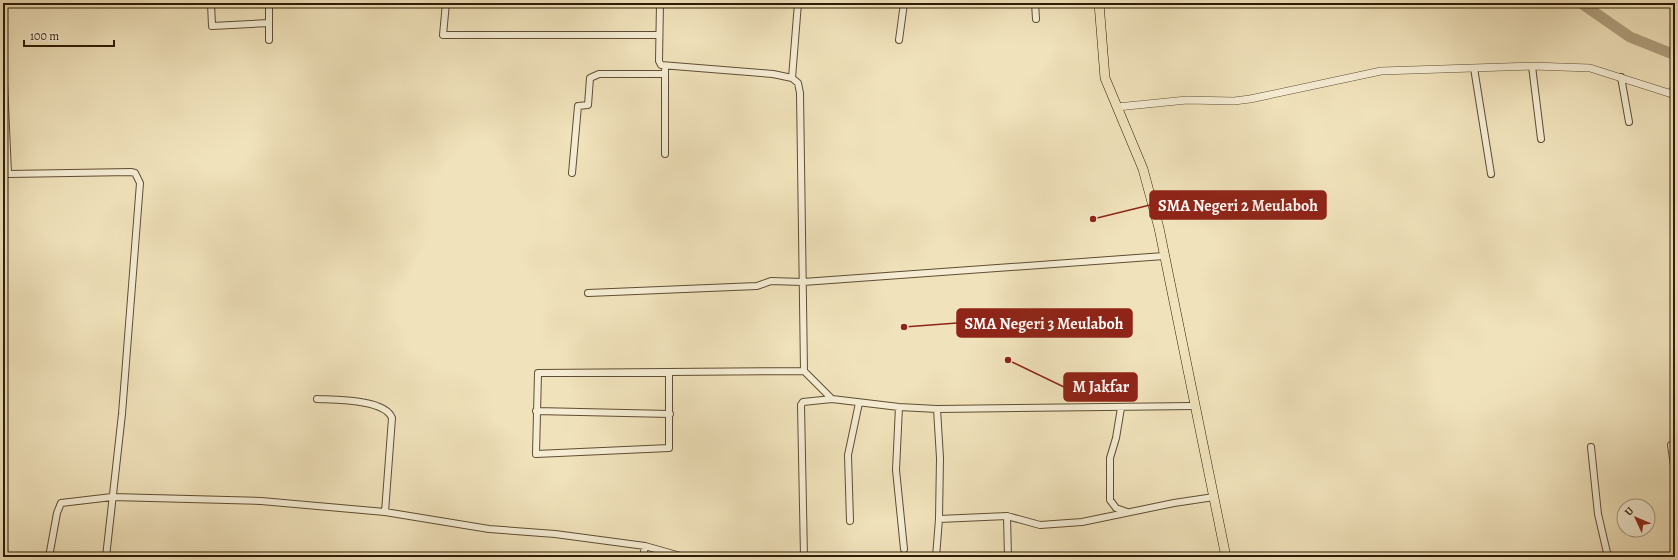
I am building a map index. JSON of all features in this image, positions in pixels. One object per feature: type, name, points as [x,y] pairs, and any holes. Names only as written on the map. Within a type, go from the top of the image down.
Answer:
[{"type":"main road","points":[[1099,3],[1103,69],[1105,78],[1144,169],[1159,228],[1194,406],[1226,557]]},
{"type":"street","points":[[211,3],[212,26],[269,23]]},
{"type":"street","points":[[269,3],[269,40]]},
{"type":"street","points":[[446,3],[443,35],[658,35]]},
{"type":"street","points":[[660,3],[658,35],[659,61],[666,66],[773,74],[792,78],[798,83],[800,93],[804,371],[832,400]]},
{"type":"street","points":[[792,78],[798,3]]},
{"type":"street","points":[[899,40],[904,3]]},
{"type":"street","points":[[1036,3],[1036,18]]},
{"type":"street","points":[[3,58],[8,174],[131,172],[135,173],[140,182],[122,414],[106,557]]},
{"type":"street","points":[[665,154],[664,74],[666,66]]},
{"type":"street","points":[[1117,107],[1187,100],[1234,101],[1381,71],[1532,66],[1590,68],[1673,94],[1675,85]]},
{"type":"street","points":[[1532,66],[1541,139]]},
{"type":"street","points":[[1474,68],[1491,174]]},
{"type":"street","points":[[572,173],[578,106],[588,105],[590,78],[599,74],[664,74]]},
{"type":"street","points":[[1621,77],[1629,122]]},
{"type":"street","points":[[588,293],[758,286],[770,281],[803,282],[1164,256]]},
{"type":"street","points":[[669,372],[669,448],[536,454],[538,373],[669,372],[804,371]]},
{"type":"street","points":[[317,399],[369,403],[382,408],[391,414],[392,418],[385,512]]},
{"type":"street","points":[[804,557],[801,405],[803,402],[832,400],[899,407],[937,409],[1194,406]]},
{"type":"street","points":[[850,521],[848,455],[859,403]]},
{"type":"street","points":[[899,407],[896,470],[904,549]]},
{"type":"street","points":[[1120,408],[1116,438],[1110,458],[1110,500],[1116,508],[1127,512]]},
{"type":"street","points":[[936,557],[939,519],[940,458],[937,409]]},
{"type":"street","points":[[536,411],[670,414]]},
{"type":"street","points":[[1671,445],[1675,473]]},
{"type":"street","points":[[1591,447],[1598,514],[1608,557]]},
{"type":"street","points":[[49,557],[60,503],[112,497],[261,501],[385,512],[488,529],[555,534],[644,546],[684,557]]},
{"type":"street","points":[[939,519],[1007,516],[1040,525],[1082,522],[1127,512],[1214,497]]},
{"type":"street","points":[[1007,516],[1008,557]]},
{"type":"street","points":[[643,557],[644,546]]},
{"type":"waterway","points":[[1581,3],[1630,37],[1675,55]]},
{"type":"place","name":"SMA Negeri 2 Meulaboh","points":[[1093,219]]},
{"type":"place","name":"SMA Negeri 3 Meulaboh","points":[[904,327]]},
{"type":"place","name":"M Jakfar","points":[[1008,360]]}]
